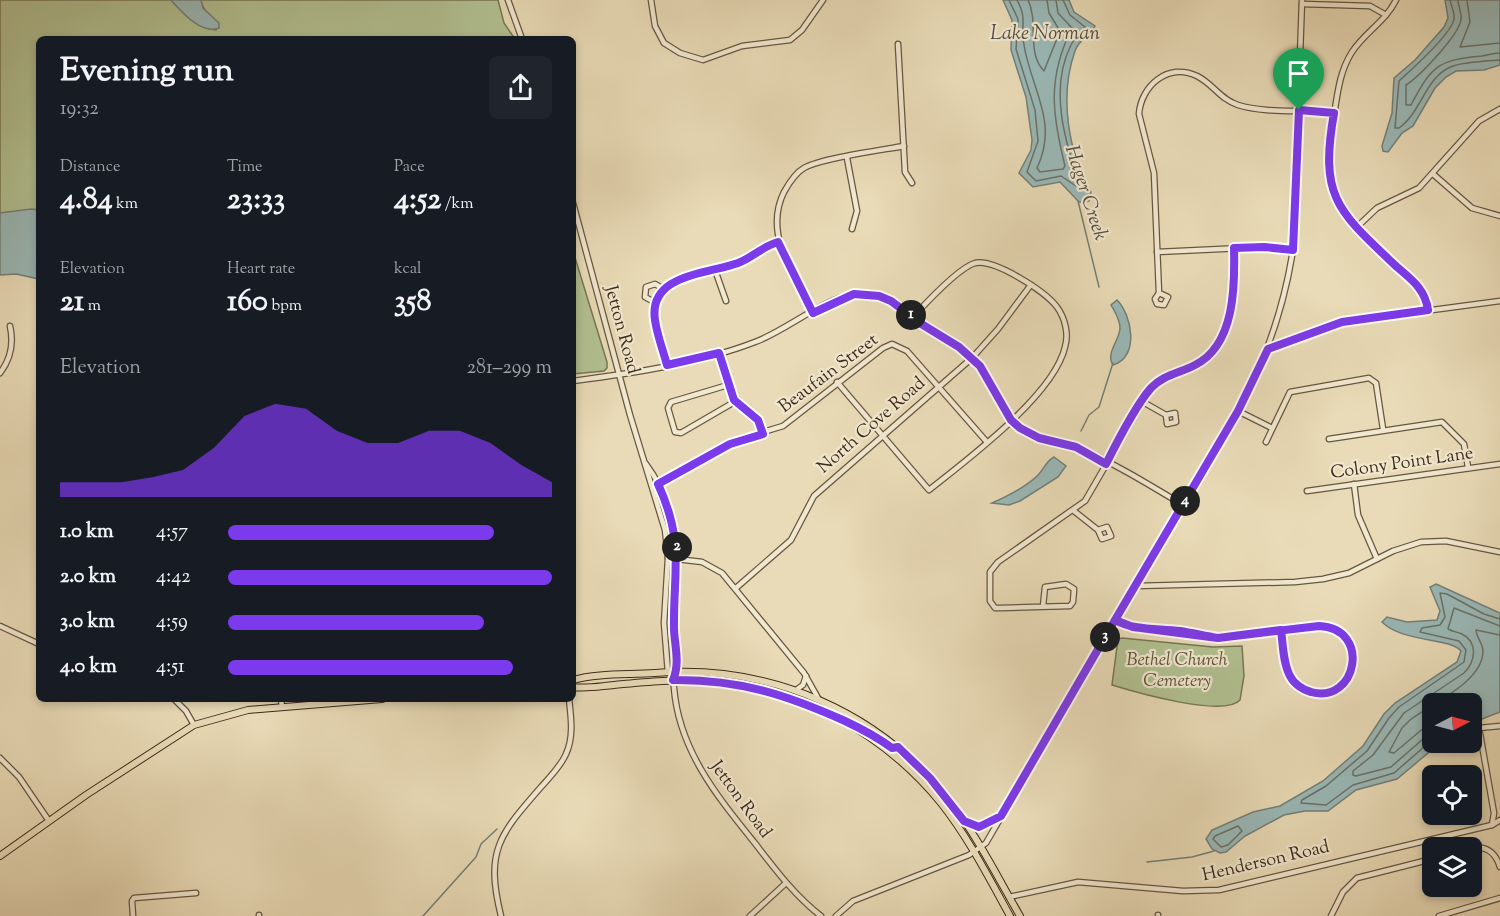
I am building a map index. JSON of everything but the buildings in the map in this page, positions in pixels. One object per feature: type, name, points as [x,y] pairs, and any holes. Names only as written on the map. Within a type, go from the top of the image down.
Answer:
[{"type":"main road","points":[[576,680],[668,672],[731,674],[796,690],[818,698],[858,719],[898,747],[930,778],[964,821],[1020,916]]},
{"type":"main road","points":[[576,687],[673,680],[710,681],[762,688],[804,702],[864,729],[894,749],[898,747]]},
{"type":"main road","points":[[0,856],[194,725],[281,703],[306,702]]},
{"type":"main road","points":[[846,722],[875,740],[917,776],[941,804],[1010,916]]},
{"type":"street","points":[[508,0],[521,36]]},
{"type":"street","points":[[651,0],[655,26],[664,43],[680,53],[703,60],[742,46],[790,40],[802,30],[823,0]]},
{"type":"street","points":[[1396,0],[1386,15],[1359,42],[1347,61],[1334,113],[1328,154],[1331,183],[1343,212],[1419,287],[1428,310]]},
{"type":"street","points":[[836,916],[853,901],[973,853],[981,848],[1001,816],[1238,411],[1268,349],[1283,301],[1293,250],[1302,2],[1370,6],[1386,15]]},
{"type":"street","points":[[898,44],[905,172],[912,183]]},
{"type":"street","points":[[1160,293],[1154,173],[1139,114],[1139,105],[1149,86],[1158,77],[1177,72],[1196,75],[1237,104],[1334,113]]},
{"type":"street","points":[[1357,227],[1377,208],[1415,191],[1433,174],[1479,121],[1500,109]]},
{"type":"street","points":[[813,313],[778,242],[776,224],[778,208],[794,177],[807,166],[904,146]]},
{"type":"street","points":[[847,158],[856,207],[852,229]]},
{"type":"street","points":[[1433,174],[1472,208],[1489,215],[1500,216]]},
{"type":"street","name":"Jetton Road","points":[[576,214],[618,374],[665,530],[668,558],[664,623],[668,672],[673,680],[678,716],[703,775],[786,883],[821,916]]},
{"type":"street","points":[[667,365],[655,319],[656,303],[664,289],[682,278],[739,263],[765,246],[778,242]]},
{"type":"street","points":[[1158,252],[1264,247],[1293,250]]},
{"type":"street","points":[[1043,606],[1045,587],[1065,584],[1074,589],[1073,602],[1070,606],[995,608],[990,601],[988,581],[990,572],[998,562],[1074,511],[1089,495],[1150,389],[1161,379],[1200,362],[1218,343],[1233,304],[1234,248]]},
{"type":"street","points":[[837,382],[929,490],[1041,392],[1063,353],[1066,340],[1065,323],[1058,308],[1030,286],[995,264],[975,264],[961,272],[913,317]]},
{"type":"street","points":[[715,270],[726,301]]},
{"type":"street","points":[[656,303],[645,297],[646,287],[655,284],[664,289]]},
{"type":"street","name":"North Cove Road","points":[[736,588],[791,540],[811,500],[820,489],[972,358],[998,329],[1030,286]]},
{"type":"street","points":[[576,381],[667,365],[719,353],[769,337],[845,296],[864,293],[885,297],[972,358],[984,372],[1011,420],[1030,435],[1067,444],[1183,505]]},
{"type":"street","points":[[1268,349],[1342,322],[1500,302]]},
{"type":"street","points":[[0,372],[9,358],[12,341],[10,326]]},
{"type":"street","name":"Beaufain Street","points":[[658,484],[730,444],[763,434],[800,415],[837,382],[892,344],[907,351],[986,441]]},
{"type":"street","points":[[719,353],[728,385],[736,401],[758,420],[763,434]]},
{"type":"street","points":[[1266,442],[1290,392],[1370,378],[1376,383],[1383,429]]},
{"type":"street","points":[[728,385],[671,402],[668,408],[675,432],[681,433],[736,401]]},
{"type":"street","points":[[1143,402],[1166,415]]},
{"type":"street","points":[[1238,411],[1272,428]]},
{"type":"street","points":[[1329,439],[1383,429],[1442,422],[1464,444],[1468,467]]},
{"type":"street","name":"Jetton Road","points":[[646,464],[658,484],[673,521],[677,558],[674,615],[677,672],[673,680]]},
{"type":"street","name":"Colony Point Lane","points":[[1307,491],[1500,464]]},
{"type":"street","points":[[1354,484],[1358,515],[1377,559]]},
{"type":"street","points":[[1074,511],[1098,530]]},
{"type":"street","points":[[1136,586],[1308,581],[1349,573],[1403,547],[1434,541],[1500,552]]},
{"type":"street","points":[[668,558],[709,565],[722,573],[806,676],[818,698]]},
{"type":"street","points":[[1115,620],[1133,627],[1218,638],[1281,630],[1319,626],[1341,633],[1349,643],[1353,653],[1352,668],[1347,680],[1338,688],[1327,693],[1311,692],[1298,685],[1289,674],[1281,630]]},
{"type":"street","points":[[0,626],[36,643]]},
{"type":"street","points":[[796,690],[804,685],[806,676]]},
{"type":"street","points":[[177,702],[186,711],[194,725]]},
{"type":"street","points":[[501,916],[493,873],[498,845],[510,823],[567,754],[571,731],[569,702]]},
{"type":"street","points":[[1492,825],[1494,813],[1479,728],[1500,726]]},
{"type":"street","points":[[0,758],[19,777],[49,821]]},
{"type":"street","points":[[964,821],[979,827],[1001,816]]},
{"type":"street","name":"Henderson Road","points":[[1009,897],[1078,882],[1184,891],[1219,890],[1492,825],[1500,820]]},
{"type":"street","points":[[1482,849],[1489,849],[1496,856],[1500,867]]},
{"type":"street","points":[[1331,916],[1343,892],[1357,878],[1422,862]]},
{"type":"street","points":[[750,916],[786,883]]},
{"type":"street","points":[[134,916],[132,901],[134,898],[196,893]]},
{"type":"street","points":[[1438,916],[1500,898]]},
{"type":"green space","points":[[0,0],[171,0],[203,27],[216,30],[201,0],[498,0],[504,23],[513,36],[36,36],[36,210],[0,213]]},
{"type":"green space","points":[[576,261],[607,362],[607,368],[604,371],[576,374]]},
{"type":"green space","name":"Bethel Church Cemetery","points":[[1118,639],[1213,647],[1242,646],[1244,676],[1240,700],[1231,705],[1199,705],[1158,698],[1112,685]]},
{"type":"water","points":[[171,0],[201,0],[203,8],[219,23],[219,28],[205,28],[192,21]]},
{"type":"water","name":"Lake Norman","points":[[1003,0],[1069,0],[1074,12],[1095,26],[1075,51],[1070,68],[1067,105],[1072,142],[1091,192],[1089,201],[1079,202],[1060,182],[1033,187],[1019,173],[1031,150],[1032,140],[1026,97],[1011,50],[1012,20]]},
{"type":"water","points":[[1445,0],[1500,0],[1500,65],[1484,70],[1456,71],[1446,77],[1435,88],[1413,126],[1402,133],[1388,152],[1383,151],[1382,146],[1392,113],[1394,78],[1415,60],[1444,27],[1448,18]]},
{"type":"water","points":[[36,210],[36,278],[16,274],[0,275],[0,213]]},
{"type":"water","points":[[1117,300],[1126,315],[1131,335],[1127,354],[1122,361],[1113,365],[1111,356],[1120,328],[1111,305]]},
{"type":"water","points":[[1054,457],[1066,466],[1058,477],[1020,501],[1009,505],[992,503],[1028,483]]},
{"type":"water","points":[[1436,584],[1500,613],[1500,712],[1482,719],[1482,693],[1422,693],[1422,753],[1428,753],[1397,779],[1356,790],[1328,811],[1305,811],[1284,815],[1245,836],[1226,852],[1220,853],[1212,849],[1206,839],[1212,830],[1253,812],[1280,806],[1323,781],[1363,746],[1384,714],[1395,703],[1457,662],[1461,651],[1455,647],[1413,637],[1391,629],[1382,622],[1387,617],[1407,622],[1437,620],[1440,611],[1430,587]]},
{"type":"waterway","name":"Hager Creek","points":[[1078,201],[1099,287]]},
{"type":"waterway","name":"Hager Creek","points":[[1081,431],[1089,415],[1099,407],[1113,363]]},
{"type":"waterway","points":[[423,916],[476,857],[481,844],[497,829]]},
{"type":"waterway","points":[[1147,862],[1192,857],[1214,851]]},
{"type":"route","points":[[1299,110],[1296,224],[1293,250],[1264,247],[1234,248],[1233,304],[1218,343],[1205,359],[1161,379],[1150,389],[1106,464],[1076,447],[1030,435],[1020,428],[1011,420],[980,366],[959,347],[923,325],[891,301],[864,293],[854,294],[845,296],[813,313],[778,242],[765,246],[739,263],[682,278],[667,286],[656,303],[655,314],[667,365],[719,353],[734,400],[758,420],[763,434],[740,439],[658,484],[670,511],[677,546],[674,615],[677,672],[673,680],[710,681],[762,688],[820,708],[864,729],[892,748],[898,747],[942,790],[964,821],[979,827],[1001,816],[1115,620],[1133,627],[1166,630],[1181,631],[1212,637],[1218,638],[1281,630],[1289,674],[1298,685],[1311,692],[1327,693],[1343,684],[1352,668],[1353,653],[1346,638],[1330,627],[1319,626],[1281,630],[1233,636],[1218,638],[1181,631],[1133,627],[1120,623],[1115,620],[1238,411],[1268,349],[1333,324],[1428,310],[1425,296],[1419,287],[1350,220],[1338,203],[1331,183],[1328,162],[1334,113],[1299,110]]}]
